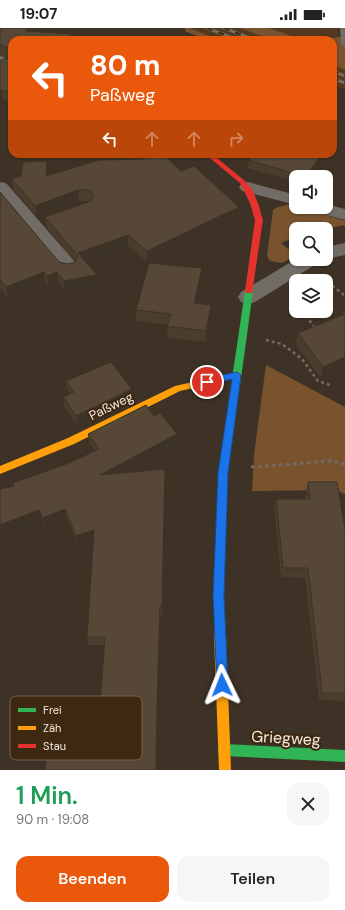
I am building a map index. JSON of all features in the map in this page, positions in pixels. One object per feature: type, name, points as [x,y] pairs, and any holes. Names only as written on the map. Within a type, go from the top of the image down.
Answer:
[{"type":"street","points":[[213,158],[231,171],[248,187],[255,203],[259,220],[223,473],[219,596],[225,770]]},
{"type":"street","points":[[0,187],[40,222],[69,267]]},
{"type":"street","points":[[248,187],[289,198]]},
{"type":"street","points":[[333,211],[345,215]]},
{"type":"street","points":[[333,252],[345,249]]},
{"type":"street","points":[[248,297],[298,266]]},
{"type":"street","name":"Paßweg","points":[[0,470],[71,441],[178,388],[237,375]]},
{"type":"street","name":"Griegweg","points":[[224,750],[345,756]]},
{"type":"lane","points":[[344,28],[345,44]]},
{"type":"path","points":[[307,318],[320,335]]},
{"type":"path","points":[[243,333],[282,344],[302,359],[318,381],[330,385]]},
{"type":"path","points":[[223,473],[255,466],[332,461],[345,464]]},
{"type":"shaded area","points":[[182,28],[189,28],[210,36],[197,36],[185,31],[186,29]]},
{"type":"shaded area","points":[[189,28],[240,28],[261,36],[210,36]]},
{"type":"shaded area","points":[[240,28],[269,28],[292,36],[261,36]]},
{"type":"shaded area","points":[[269,28],[338,28],[338,37],[292,36]]},
{"type":"shaded area","points":[[345,36],[345,70],[337,67],[337,37]]},
{"type":"shaded area","points":[[337,67],[345,70],[345,90],[337,87]]},
{"type":"shaded area","points":[[289,204],[289,214],[323,214],[345,221],[345,226],[333,227],[333,222],[289,222],[289,240],[281,243],[289,249],[289,259],[282,263],[270,261],[267,256],[273,210]]},
{"type":"shaded area","points":[[266,365],[345,407],[345,494],[336,490],[252,491],[254,455]]},
{"type":"building","points":[[0,28],[29,28],[25,31],[72,34],[71,36],[8,36],[8,48],[0,45]]},
{"type":"building","points":[[5,58],[8,59],[8,92],[1,90],[0,93],[0,61]]},
{"type":"building","points":[[143,158],[167,158],[181,171],[194,166],[239,207],[147,251],[128,235],[78,253],[97,275],[64,281],[57,272],[47,276],[44,272],[6,287],[0,280],[0,192],[59,262],[68,264],[75,262],[78,256],[45,217],[91,201],[94,195],[90,190],[78,190],[35,206],[12,179],[21,176],[23,162],[47,161],[46,176],[99,160],[145,159]]},
{"type":"building","points":[[251,158],[319,158],[310,170],[289,170],[289,172],[249,160]]},
{"type":"building","points":[[149,263],[202,268],[194,303],[211,305],[206,331],[167,326],[171,314],[136,310]]},
{"type":"building","points":[[345,314],[345,357],[323,367],[298,333]]},
{"type":"building","points":[[111,362],[132,389],[76,416],[63,397],[74,392],[66,381]]},
{"type":"building","points":[[146,405],[154,416],[160,413],[177,434],[100,475],[165,469],[156,770],[45,770],[46,760],[142,760],[142,696],[101,696],[105,637],[87,637],[94,530],[76,536],[65,509],[43,518],[39,510],[0,525],[0,489],[14,486],[13,483],[69,463],[99,449],[88,434]]},
{"type":"building","points":[[308,482],[337,482],[345,530],[345,693],[322,693],[308,568],[283,568],[276,499],[310,499]]},
{"type":"railway","points":[[207,28],[228,36]]},
{"type":"railway","points":[[224,28],[245,36]]},
{"type":"railway","points":[[337,73],[345,76]]},
{"type":"railway","points":[[337,80],[345,83]]},
{"type":"traffic: fast","points":[[220,635],[219,596],[223,473],[249,291]]},
{"type":"traffic: fast","points":[[224,750],[345,756]]},
{"type":"traffic: slow","points":[[0,470],[71,441],[178,388],[237,375]]},
{"type":"traffic: slow","points":[[220,635],[225,770]]},
{"type":"traffic: jam","points":[[213,158],[243,182],[249,191],[259,220],[249,291]]},
{"type":"route","points":[[207,382],[237,375],[223,473],[219,596],[222,685]]}]
